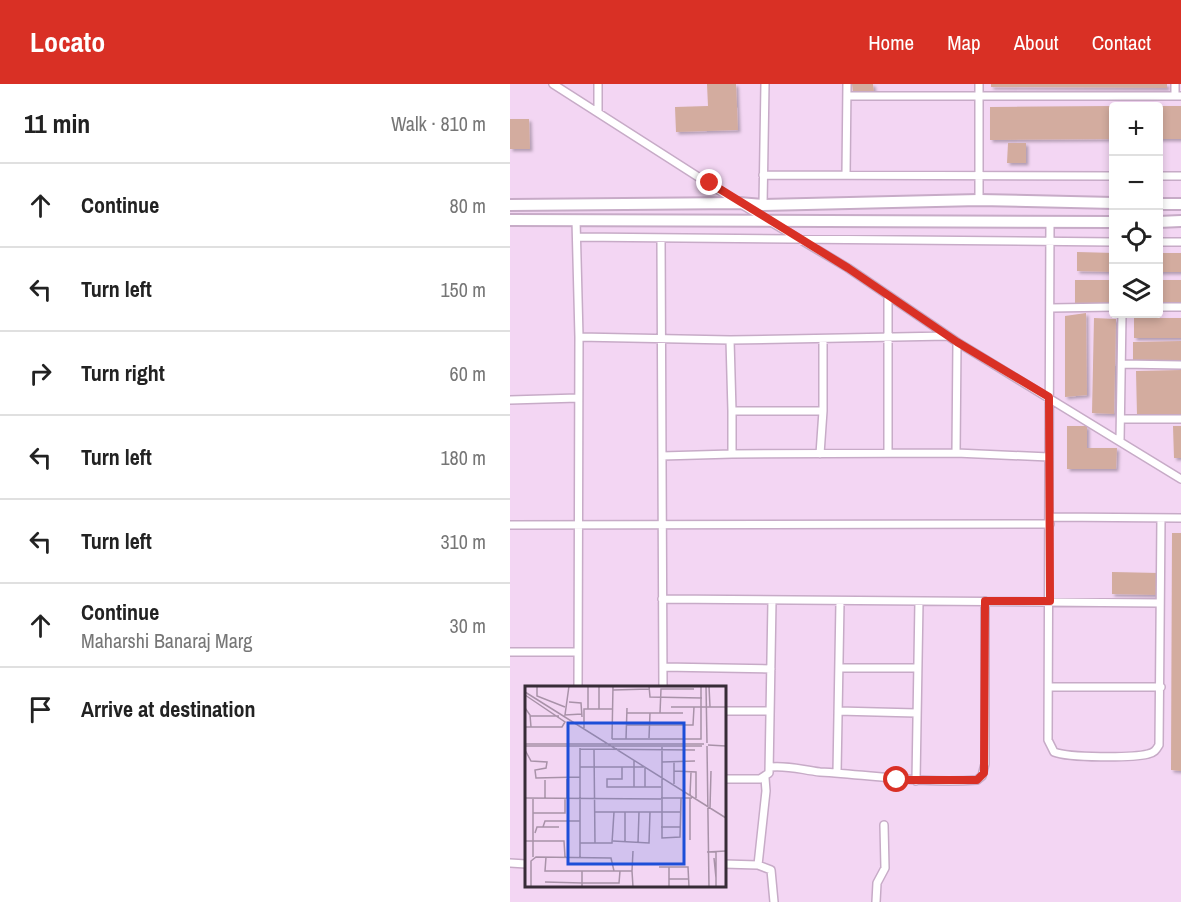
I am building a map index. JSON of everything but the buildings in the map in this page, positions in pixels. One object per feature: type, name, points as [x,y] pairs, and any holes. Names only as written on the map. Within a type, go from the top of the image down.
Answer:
[{"type":"street","points":[[553,84],[798,238],[957,342],[1181,479]]},
{"type":"street","points":[[598,84],[598,112]]},
{"type":"street","points":[[763,205],[765,84]]},
{"type":"street","points":[[846,175],[847,84]]},
{"type":"street","points":[[979,84],[979,200]]},
{"type":"street","points":[[847,96],[1178,96],[1175,84]]},
{"type":"street","points":[[763,175],[1109,176]]},
{"type":"street","points":[[1163,176],[1181,176]]},
{"type":"street","points":[[510,205],[739,203],[763,205],[979,200],[1109,203]]},
{"type":"street","points":[[1163,204],[1181,204]]},
{"type":"street","points":[[510,220],[1109,222]]},
{"type":"street","points":[[576,220],[579,337],[578,686]]},
{"type":"street","points":[[1163,222],[1181,221]]},
{"type":"street","points":[[1050,222],[1048,457],[1050,747],[1061,754],[1088,756],[1149,754],[1156,751],[1160,737],[1161,518]]},
{"type":"street","points":[[577,237],[1109,242]]},
{"type":"street","points":[[661,238],[663,686]]},
{"type":"street","points":[[1163,242],[1181,242]]},
{"type":"street","points":[[888,296],[888,453]]},
{"type":"street","points":[[1051,308],[1109,307]]},
{"type":"street","points":[[1163,307],[1181,307]]},
{"type":"street","points":[[1120,441],[1122,318]]},
{"type":"street","points":[[579,337],[730,340],[948,336]]},
{"type":"street","points":[[820,454],[823,411],[823,339]]},
{"type":"street","points":[[730,340],[732,454]]},
{"type":"street","points":[[956,453],[957,342]]},
{"type":"street","points":[[1122,364],[1181,365]]},
{"type":"street","points":[[510,400],[578,398]]},
{"type":"street","points":[[732,411],[823,411]]},
{"type":"street","points":[[1121,418],[1181,419]]},
{"type":"street","points":[[662,456],[956,453],[1048,457]]},
{"type":"street","points":[[510,525],[1181,518]]},
{"type":"street","points":[[662,599],[1160,603]]},
{"type":"street","points":[[758,865],[766,799],[765,778],[770,768],[772,601]]},
{"type":"street","points":[[916,781],[919,601]]},
{"type":"street","points":[[770,768],[792,766],[916,781],[977,780],[984,773],[985,601]]},
{"type":"street","points":[[837,772],[840,602]]},
{"type":"street","points":[[510,652],[578,652]]},
{"type":"street","points":[[663,667],[771,669]]},
{"type":"street","points":[[839,668],[917,668]]},
{"type":"street","points":[[1050,687],[1161,687]]},
{"type":"street","points":[[726,711],[770,711]]},
{"type":"street","points":[[838,711],[916,713]]},
{"type":"street","points":[[726,779],[765,778]]},
{"type":"street","points":[[876,902],[876,890],[885,868],[884,825]]},
{"type":"street","points":[[510,863],[525,864]]},
{"type":"street","points":[[726,864],[758,865],[773,873],[774,902]]},
{"type":"route","points":[[710,183],[739,203],[848,268],[957,342],[1049,397],[1050,601],[985,601],[984,773],[977,780],[962,782],[897,780]]}]
